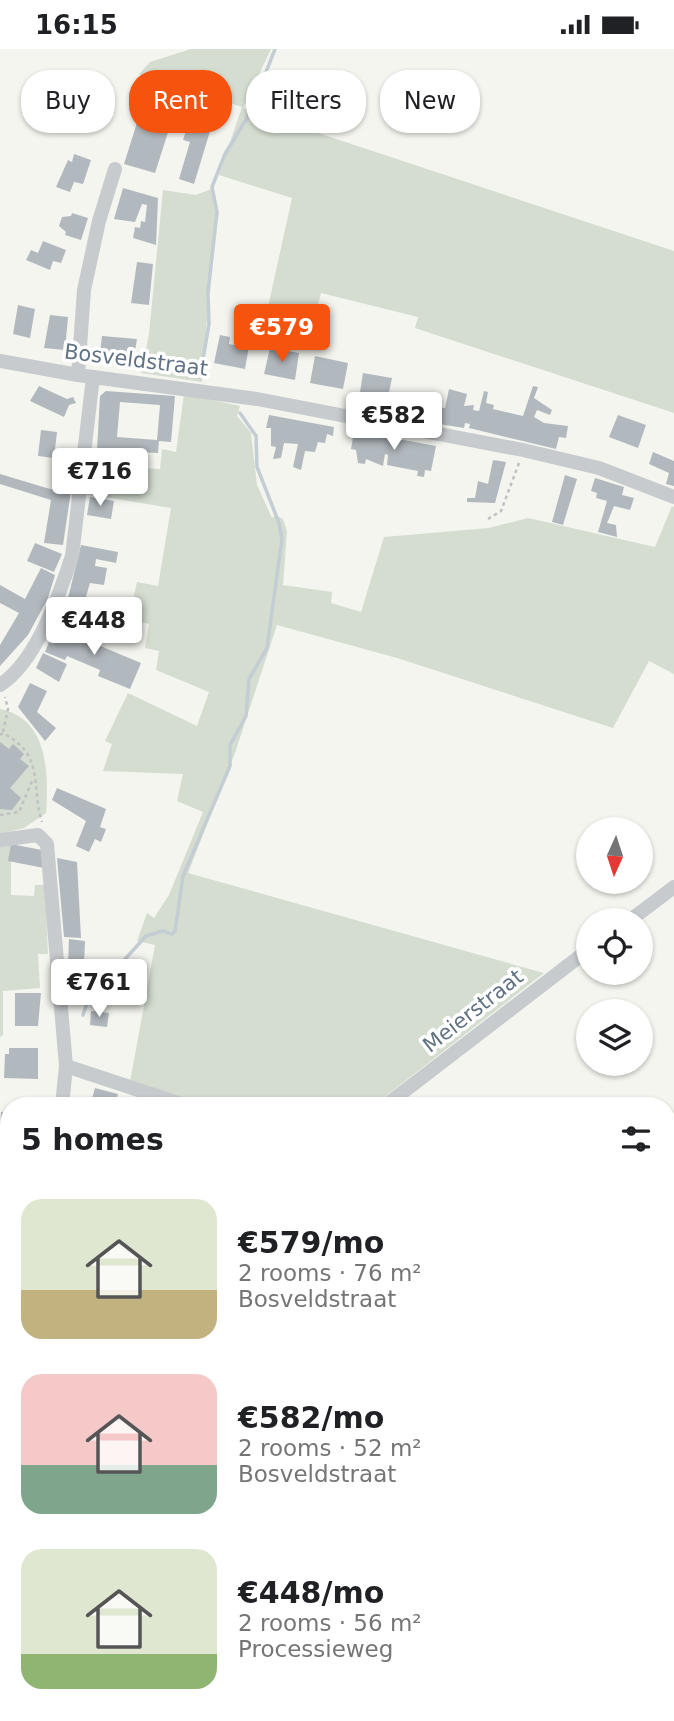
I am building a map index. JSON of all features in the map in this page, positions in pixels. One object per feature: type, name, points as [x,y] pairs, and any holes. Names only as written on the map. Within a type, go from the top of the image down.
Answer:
[{"type":"street","points":[[78,375],[84,290],[99,221],[115,169]]},
{"type":"street","name":"Bosveldstraat","points":[[0,361],[78,375],[257,398],[523,450],[599,468],[674,497]]},
{"type":"street","points":[[0,685],[17,674],[32,649],[63,584],[72,556],[93,377]]},
{"type":"street","points":[[0,840],[38,835],[47,844],[66,1066],[63,1097]]},
{"type":"street","points":[[646,908],[674,887]]},
{"type":"street","name":"Meierstraat","points":[[397,1097],[576,959]]},
{"type":"street","points":[[66,1066],[160,1097]]},
{"type":"path","points":[[488,519],[501,511],[523,450]]},
{"type":"path","points":[[8,709],[2,734],[31,755],[38,813]]},
{"type":"path","points":[[0,815],[19,812],[33,779]]},
{"type":"shaded area","points":[[191,49],[271,49],[261,70],[246,70],[246,102],[243,108],[246,109],[246,133],[318,133],[674,251],[674,413],[415,328],[418,317],[321,293],[315,315],[268,307],[292,198],[219,175],[242,107],[232,104],[232,70],[143,70],[150,62]]},
{"type":"shaded area","points":[[211,189],[216,206],[202,382],[141,373],[149,334],[163,190],[196,195]]},
{"type":"shaded area","points":[[184,394],[240,406],[237,416],[251,433],[257,485],[272,518],[275,515],[283,519],[287,531],[283,585],[332,592],[331,603],[361,612],[384,537],[489,528],[528,518],[655,547],[672,506],[674,507],[674,674],[649,661],[613,728],[397,658],[277,625],[235,753],[188,873],[544,973],[385,1097],[174,1097],[130,1082],[155,945],[137,941],[147,913],[154,918],[169,895],[203,812],[177,801],[183,774],[103,771],[112,744],[105,741],[128,693],[197,726],[209,692],[156,670],[159,651],[145,648],[149,624],[129,619],[137,582],[158,586],[171,508],[87,494],[92,464],[160,469],[162,449],[176,452]]},
{"type":"shaded area","points":[[0,709],[16,714],[28,724],[36,736],[45,765],[47,798],[46,813],[24,828],[0,834]]},
{"type":"shaded area","points":[[11,844],[11,895],[34,896],[35,885],[45,885],[48,954],[38,954],[40,988],[3,991],[3,1035],[0,1037],[0,846]]},
{"type":"building","points":[[134,133],[168,133],[155,173],[124,164]]},
{"type":"building","points":[[185,133],[209,133],[194,184],[179,179],[190,142],[183,140]]},
{"type":"building","points":[[74,154],[91,160],[83,184],[74,182],[70,192],[56,187],[68,160],[72,162]]},
{"type":"building","points":[[123,188],[158,198],[156,245],[133,238],[135,227],[140,228],[141,221],[145,222],[147,205],[142,204],[135,222],[114,219]]},
{"type":"building","points":[[72,213],[88,218],[81,240],[65,235],[66,232],[59,226],[62,217],[71,216]]},
{"type":"building","points":[[43,241],[66,250],[61,263],[53,261],[50,270],[26,260],[31,250],[38,253]]},
{"type":"building","points":[[137,262],[153,264],[149,305],[131,303]]},
{"type":"building","points":[[18,305],[35,309],[30,338],[13,334]]},
{"type":"building","points":[[50,315],[68,317],[65,350],[44,348]]},
{"type":"building","points":[[220,335],[230,337],[229,344],[239,346],[240,339],[250,340],[245,369],[214,363]]},
{"type":"building","points":[[102,336],[137,339],[134,357],[100,353]]},
{"type":"building","points":[[270,348],[299,353],[295,380],[264,374]]},
{"type":"building","points":[[315,356],[348,363],[343,389],[310,383]]},
{"type":"building","points":[[363,373],[392,378],[388,397],[360,392]]},
{"type":"building","points":[[39,386],[67,399],[73,397],[76,403],[69,405],[64,417],[30,401]]},
{"type":"building","points":[[533,386],[538,387],[534,398],[552,410],[550,415],[537,410],[534,417],[544,423],[568,426],[566,438],[559,437],[556,449],[469,428],[470,424],[465,423],[464,428],[439,424],[439,407],[445,408],[449,389],[467,394],[464,406],[474,405],[473,410],[479,411],[484,391],[488,392],[486,403],[494,405],[493,409],[523,416]]},
{"type":"building","points":[[106,391],[175,396],[171,442],[159,441],[158,453],[97,450],[100,396]],"holes":[[[120,402],[160,405],[157,440],[117,437]]]},
{"type":"building","points":[[413,393],[438,399],[433,423],[410,416]]},
{"type":"building","points":[[269,415],[334,427],[333,436],[327,434],[325,443],[318,442],[315,452],[305,451],[301,470],[293,467],[298,444],[284,443],[281,458],[273,459],[276,447],[271,446],[271,428],[266,428]]},
{"type":"building","points":[[618,415],[646,425],[638,448],[609,437]]},
{"type":"building","points":[[41,430],[57,432],[54,458],[38,456]]},
{"type":"building","points":[[354,431],[436,446],[431,471],[425,470],[424,477],[417,476],[418,471],[387,465],[388,455],[385,454],[383,466],[366,459],[365,464],[358,463],[356,450],[351,449]]},
{"type":"building","points":[[653,452],[674,461],[674,486],[666,484],[669,473],[649,464]]},
{"type":"building","points":[[493,460],[506,462],[495,503],[467,502],[467,498],[475,498],[478,481],[488,484]]},
{"type":"building","points":[[0,474],[50,489],[71,491],[63,545],[44,543],[51,500],[0,484]]},
{"type":"building","points":[[565,475],[577,479],[563,525],[552,522]]},
{"type":"building","points":[[595,478],[624,487],[622,495],[634,498],[630,510],[614,506],[607,523],[616,525],[617,537],[598,532],[607,501],[596,498],[597,493],[591,491]]},
{"type":"building","points":[[90,497],[114,501],[111,519],[87,515]]},
{"type":"building","points":[[35,543],[62,554],[54,572],[27,561]]},
{"type":"building","points":[[81,545],[118,552],[116,563],[96,559],[95,566],[107,568],[104,585],[90,583],[85,600],[104,605],[102,613],[67,602]]},
{"type":"building","points":[[41,568],[55,575],[48,598],[28,635],[0,666],[0,645],[19,613],[0,603],[0,585],[25,599]]},
{"type":"building","points":[[55,627],[141,663],[130,689],[98,676],[100,670],[67,656],[65,660],[45,652]]},
{"type":"building","points":[[43,653],[67,664],[59,682],[36,668]]},
{"type":"building","points":[[30,683],[47,691],[37,712],[56,728],[45,741],[18,707]]},
{"type":"building","points":[[0,742],[9,749],[13,744],[24,754],[20,759],[29,766],[10,788],[21,798],[12,810],[0,809]]},
{"type":"building","points":[[57,788],[106,809],[100,827],[106,829],[101,842],[95,839],[89,852],[76,846],[86,821],[52,800]]},
{"type":"building","points":[[11,844],[42,850],[44,868],[8,861]]},
{"type":"building","points":[[57,858],[77,862],[81,938],[64,937]]},
{"type":"building","points":[[69,939],[85,941],[84,966],[68,965]]},
{"type":"building","points":[[15,993],[41,993],[38,1026],[15,1026]]},
{"type":"building","points":[[91,1011],[109,1013],[107,1027],[90,1025]]},
{"type":"building","points":[[9,1048],[38,1048],[38,1079],[4,1078],[5,1054],[9,1054]]},
{"type":"building","points":[[95,1088],[118,1094],[117,1097],[92,1097]]},
{"type":"waterway","points":[[200,377],[209,324],[208,293],[217,212],[212,187],[225,154],[250,113],[275,49]]},
{"type":"waterway","points":[[83,1015],[88,1000],[146,936],[163,931],[172,934],[175,931],[183,876],[230,766],[230,745],[246,716],[249,679],[267,648],[282,539],[279,523],[257,467],[256,436],[240,413]]}]
